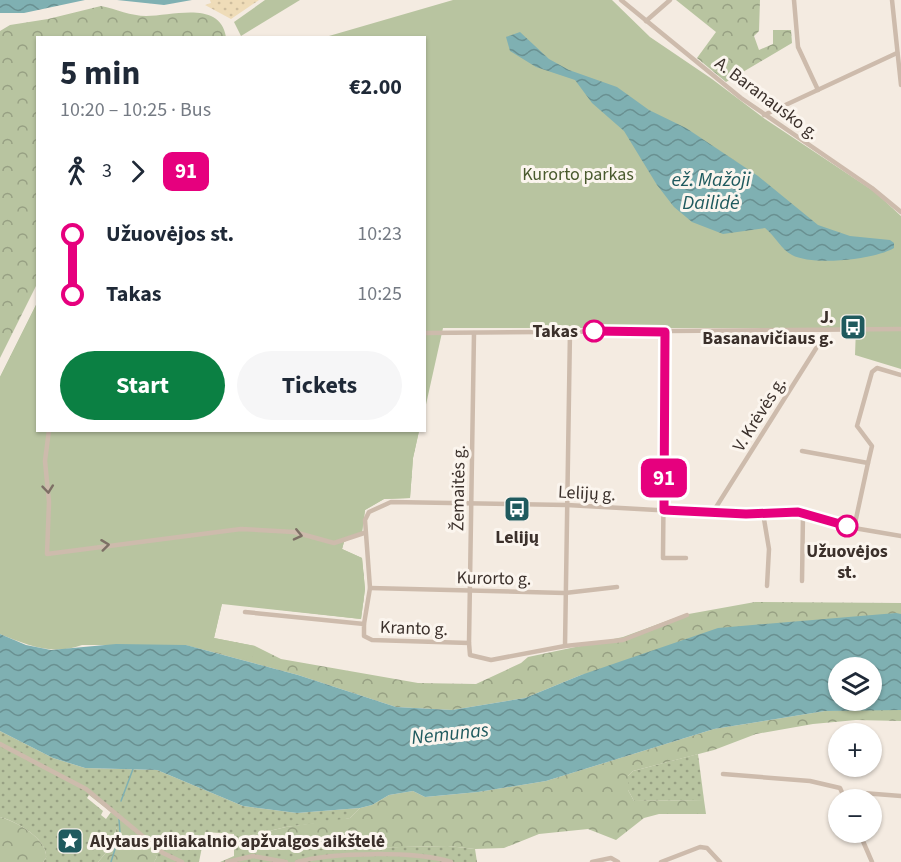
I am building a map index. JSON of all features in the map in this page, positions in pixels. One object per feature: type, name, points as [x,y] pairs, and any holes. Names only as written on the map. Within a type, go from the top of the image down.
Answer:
[{"type":"street","name":"A. Baranausko g.","points":[[621,0],[764,115],[872,188],[901,212]]},
{"type":"street","points":[[646,21],[670,0]]},
{"type":"street","points":[[794,0],[798,47],[818,90]]},
{"type":"street","points":[[892,0],[901,85]]},
{"type":"street","points":[[764,115],[897,53]]},
{"type":"street","points":[[426,333],[901,329]]},
{"type":"street","points":[[565,646],[570,331]]},
{"type":"street","name":"V. Krėvės g.","points":[[713,512],[827,331]]},
{"type":"street","points":[[665,332],[663,558],[686,558]]},
{"type":"street","name":"Žemaitės g.","points":[[469,643],[474,333]]},
{"type":"street","points":[[854,528],[872,446],[857,426],[874,369],[901,375]]},
{"type":"street","points":[[49,432],[45,461],[49,502],[47,554],[241,530],[294,532],[334,543],[364,533],[370,588],[364,624]]},
{"type":"street","points":[[802,451],[868,463]]},
{"type":"street","name":"Lelijų g.","points":[[364,533],[369,512],[391,502],[471,502],[803,514],[854,528],[901,536]]},
{"type":"street","points":[[763,513],[769,549],[767,586]]},
{"type":"street","points":[[802,581],[803,514]]},
{"type":"street","name":"Kurorto g.","points":[[370,588],[565,593],[617,587]]},
{"type":"street","name":"Kranto g.","points":[[245,612],[364,624],[364,636],[372,640],[469,643],[471,655],[491,660],[565,646],[623,640],[687,615]]},
{"type":"street","points":[[0,744],[86,789],[163,853],[182,862]]},
{"type":"street","points":[[723,774],[810,781],[840,789]]},
{"type":"street","points":[[882,794],[901,796]]},
{"type":"street","points":[[864,843],[872,862]]},
{"type":"street","points":[[661,862],[700,847],[707,848],[720,862]]},
{"type":"street","points":[[297,862],[317,857],[408,855],[451,862]]},
{"type":"street","points":[[227,862],[253,856],[286,862]]},
{"type":"street","points":[[592,862],[611,858],[618,862]]},
{"type":"green space","points":[[265,0],[300,0],[241,36],[234,22]]},
{"type":"green space","name":"Kurorto parkas","points":[[453,0],[612,0],[650,37],[765,119],[875,192],[901,216],[901,369],[855,355],[856,328],[443,328],[426,404],[426,36],[329,36]]},
{"type":"green space","points":[[676,0],[760,0],[759,31],[754,36],[759,50],[773,44],[773,30],[791,30],[792,43],[726,82],[697,58],[716,32]]},
{"type":"green space","points":[[101,6],[140,16],[205,14],[215,18],[222,25],[226,36],[36,36],[36,286],[0,358],[0,31],[10,25],[48,19]]},
{"type":"green space","points":[[36,305],[36,432],[419,432],[413,458],[410,498],[384,499],[365,510],[362,532],[344,542],[342,549],[362,558],[365,589],[361,619],[222,603],[214,638],[255,646],[281,659],[418,683],[476,684],[521,663],[528,657],[623,637],[683,615],[755,602],[901,603],[901,614],[581,675],[525,698],[452,710],[396,707],[298,675],[186,645],[82,645],[0,571],[0,377]]},
{"type":"green space","points":[[36,305],[36,432],[419,432],[413,458],[410,498],[384,499],[365,510],[362,532],[344,542],[342,549],[362,558],[365,589],[361,619],[222,604],[214,638],[255,646],[252,661],[186,645],[82,645],[61,649],[40,648],[0,634],[0,377]]},
{"type":"green space","points":[[901,710],[901,721],[856,720],[813,724],[756,734],[714,750],[633,771],[628,776],[628,790],[634,801],[704,800],[706,814],[659,814],[644,818],[616,840],[588,829],[539,834],[504,848],[475,849],[448,846],[307,849],[274,852],[246,850],[243,846],[243,837],[286,827],[350,818],[360,808],[372,805],[389,795],[413,791],[425,797],[478,792],[546,781],[714,729],[825,711]]},
{"type":"green space","points":[[0,731],[53,758],[85,768],[157,770],[243,806],[297,813],[360,808],[350,818],[286,827],[243,837],[295,851],[448,846],[475,849],[477,862],[220,862],[234,856],[234,834],[205,832],[199,862],[154,862],[157,857],[117,827],[110,848],[98,862],[43,862],[46,858],[45,851],[37,838],[14,822],[0,817]],"holes":[[[89,795],[111,812],[106,819],[101,815],[103,811],[87,798]]]},
{"type":"green space","points":[[698,754],[704,800],[634,801],[628,790],[628,776],[633,771]]},
{"type":"green space","points":[[0,817],[14,822],[37,838],[45,851],[46,858],[43,862],[0,862]]},
{"type":"green space","points":[[122,825],[157,857],[154,862],[98,862],[110,848],[117,827]]},
{"type":"sand","points":[[210,0],[259,0],[231,19],[205,5],[211,3]]},
{"type":"water","points":[[0,0],[85,0],[24,13],[0,13]]},
{"type":"water","points":[[117,0],[192,0],[164,5]]},
{"type":"water","name":"ež. Mažoji Dailidė","points":[[520,32],[549,59],[569,70],[617,87],[649,110],[686,128],[758,176],[818,225],[850,236],[890,240],[894,243],[894,248],[872,256],[843,260],[814,260],[792,255],[765,228],[723,234],[692,222],[674,207],[657,185],[624,131],[592,103],[575,80],[536,67],[510,51],[506,37]]},
{"type":"water","name":"Nemunas","points":[[901,614],[901,710],[882,710],[882,657],[828,657],[828,711],[714,729],[546,781],[478,792],[425,797],[413,791],[389,795],[372,805],[360,808],[297,813],[243,806],[157,770],[85,768],[53,758],[0,731],[0,634],[26,645],[51,650],[116,644],[186,645],[298,675],[396,707],[452,710],[525,698],[581,675],[718,628]]},
{"type":"waterway","points":[[121,801],[133,769]]},
{"type":"waterway","points":[[111,862],[120,833],[119,819]]},
{"type":"bus line","name":"91","points":[[594,331],[665,332],[664,510],[733,514],[798,512],[847,526]]},
{"type":"place","name":"J. Basanavičiaus g.","points":[[853,327]]},
{"type":"place","name":"Takas","points":[[594,331]]},
{"type":"place","name":"Lelijų","points":[[517,509]]},
{"type":"place","name":"Užuovėjos st.","points":[[847,526]]},
{"type":"place","name":"Alytaus piliakalnio apžvalgos aikštelė","points":[[70,841]]}]
